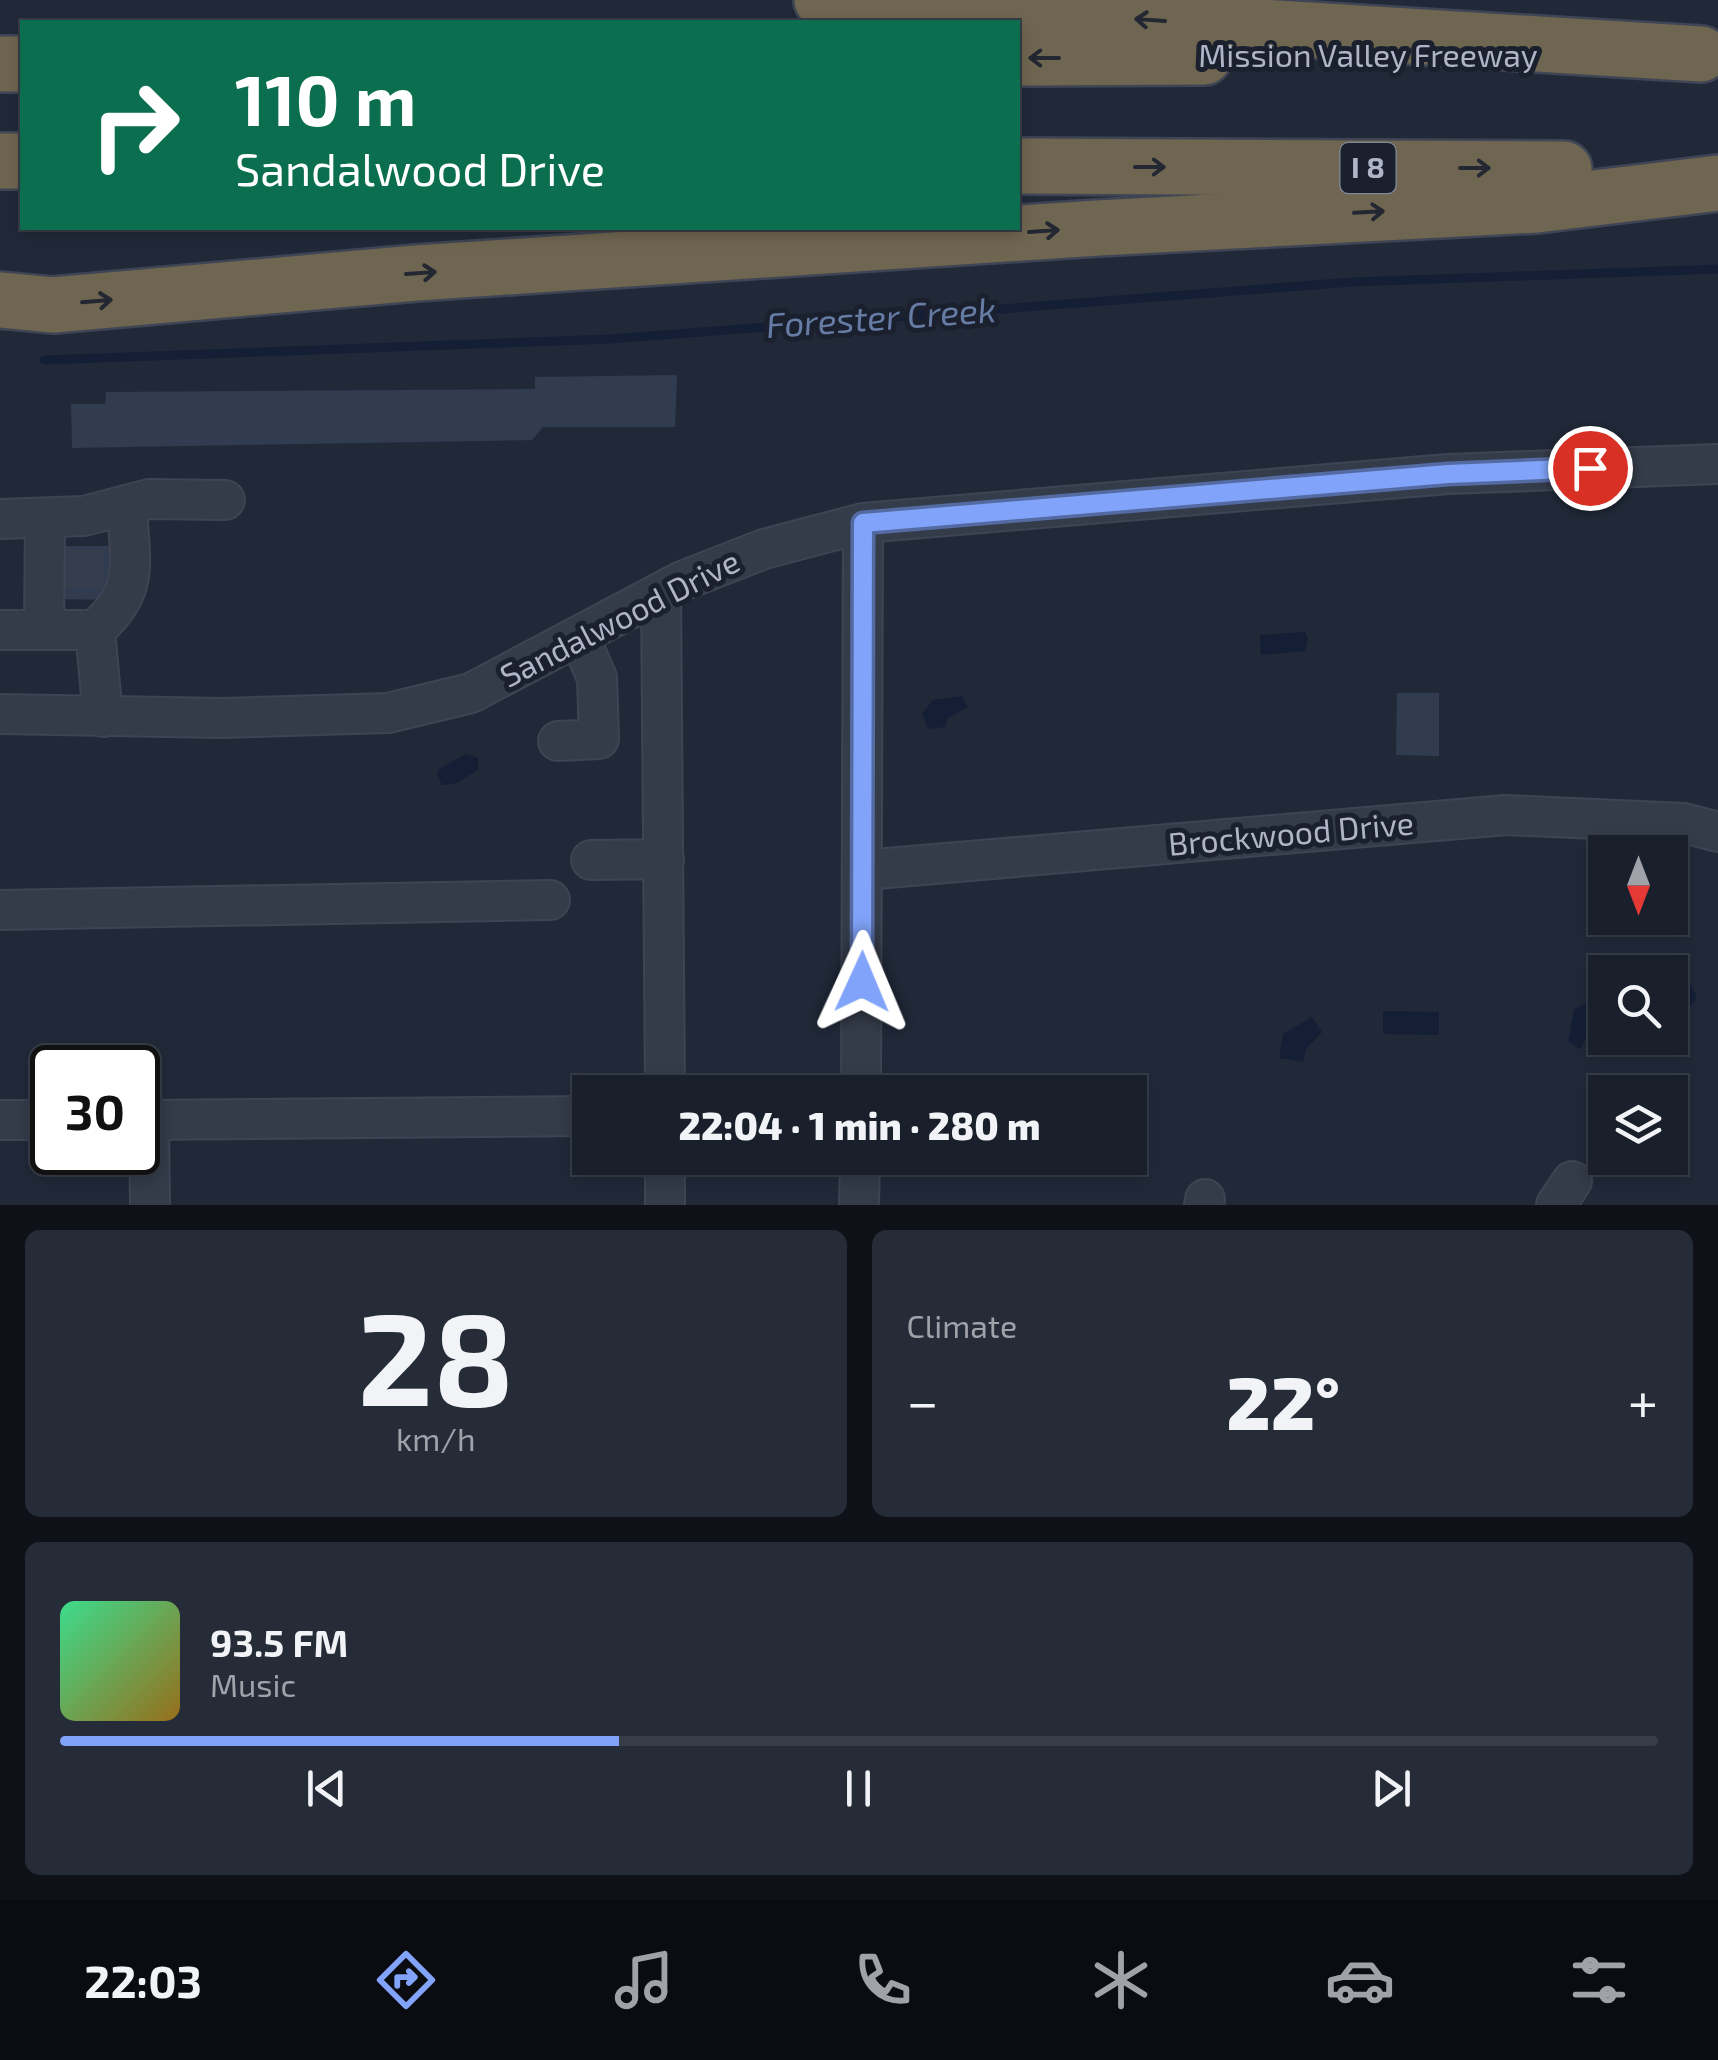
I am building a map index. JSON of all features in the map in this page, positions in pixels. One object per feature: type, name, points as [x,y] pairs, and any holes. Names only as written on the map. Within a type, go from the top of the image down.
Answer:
[{"type":"highway","points":[[822,0],[1710,54]]},
{"type":"highway","name":"Mission Valley Freeway","points":[[1020,58],[1710,54]]},
{"type":"highway","name":"I 8","points":[[1020,166],[1718,169]]},
{"type":"highway","points":[[0,300],[53,305],[416,273],[1098,228],[1537,205],[1718,183]]},
{"type":"street","name":"Sandalwood Drive","points":[[0,714],[103,717],[388,713],[472,694],[661,593],[764,549],[863,523],[1448,474],[1718,464]]},
{"type":"street","points":[[0,519],[44,519],[84,533],[128,506],[149,499],[224,500]]},
{"type":"street","points":[[0,630],[44,630],[88,620],[121,607],[129,584],[128,506]]},
{"type":"street","points":[[44,519],[44,630]]},
{"type":"street","points":[[861,1075],[863,523]]},
{"type":"street","points":[[661,593],[665,1075]]},
{"type":"street","points":[[88,620],[103,717]]},
{"type":"street","points":[[558,741],[599,739],[598,678],[580,638]]},
{"type":"street","name":"Brockwood Drive","points":[[864,870],[1506,815],[1684,823],[1718,832]]},
{"type":"street","points":[[591,860],[664,859]]},
{"type":"street","points":[[0,910],[550,900]]},
{"type":"street","points":[[160,1120],[572,1116]]},
{"type":"street","points":[[0,1120],[30,1120]]},
{"type":"street","points":[[148,1175],[150,1205]]},
{"type":"street","points":[[665,1175],[665,1205]]},
{"type":"street","points":[[859,1205],[860,1175]]},
{"type":"water","points":[[1305,632],[1305,651],[1261,655],[1260,635]]},
{"type":"water","points":[[962,696],[968,707],[948,718],[945,727],[928,729],[922,714],[933,700]]},
{"type":"water","points":[[466,754],[478,758],[478,770],[455,784],[442,785],[437,775],[439,769]]},
{"type":"water","points":[[1688,980],[1697,997],[1688,1006]]},
{"type":"water","points":[[1588,1002],[1588,1034],[1580,1049],[1568,1041],[1574,1010]]},
{"type":"water","points":[[1383,1011],[1439,1012],[1439,1035],[1383,1034]]},
{"type":"water","points":[[1312,1017],[1322,1032],[1306,1049],[1303,1062],[1279,1058],[1283,1034]]},
{"type":"building","points":[[677,375],[675,427],[543,427],[532,440],[72,448],[71,404],[105,404],[106,392],[535,389],[535,377]]},
{"type":"building","points":[[50,546],[118,546],[118,600],[49,599]]},
{"type":"building","points":[[1397,693],[1439,693],[1439,756],[1396,755]]},
{"type":"waterway","name":"Forester Creek","points":[[44,360],[610,339],[1353,282],[1718,269]]},
{"type":"tunnel","points":[[84,549],[84,599]]},
{"type":"route","points":[[862,982],[863,523],[1448,474],[1590,468]]}]
